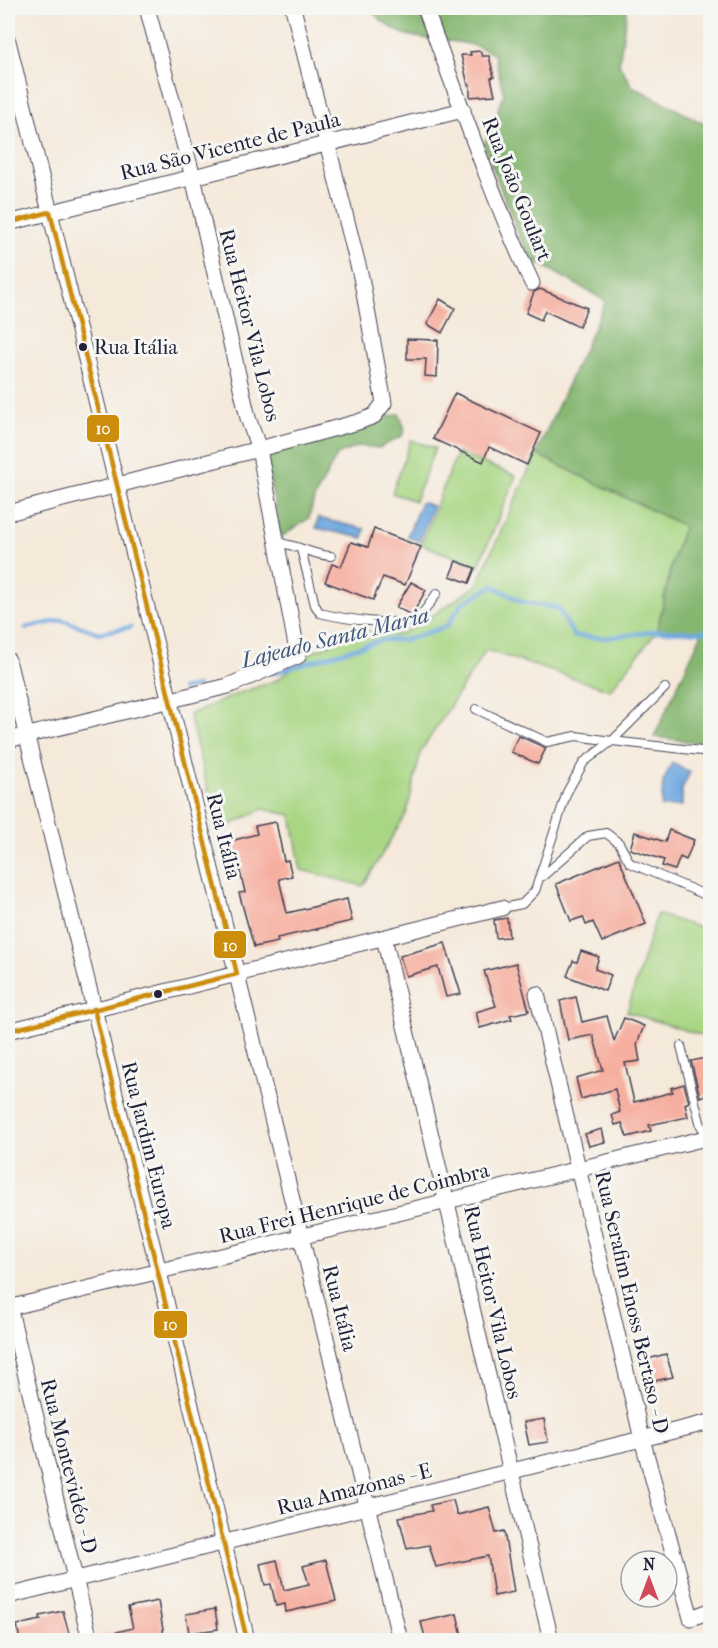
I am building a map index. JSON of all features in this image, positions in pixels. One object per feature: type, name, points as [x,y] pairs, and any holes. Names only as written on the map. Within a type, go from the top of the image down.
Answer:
[{"type":"street","name":"Rua Heitor Vila Lobos","points":[[147,8],[193,177],[248,418],[259,449],[298,656],[228,687],[170,700]]},
{"type":"street","points":[[8,513],[358,422],[374,416],[384,403],[361,277],[293,8]]},
{"type":"street","name":"Rua João Goulart","points":[[425,8],[519,255],[532,283]]},
{"type":"street","name":"Rua Itália","points":[[8,41],[400,1641]]},
{"type":"street","name":"Rua São Vicente de Paula","points":[[8,223],[463,110]]},
{"type":"street","name":"Rua Jardim Europa","points":[[8,660],[159,1272],[247,1641]]},
{"type":"street","points":[[8,740],[170,700]]},
{"type":"street","points":[[8,1031],[502,908]]},
{"type":"street","name":"Rua Heitor Vila Lobos","points":[[384,938],[551,1641]]},
{"type":"street","name":"Rua Serafim Enoss Bertaso - D","points":[[537,994],[642,1439],[691,1618],[711,1611]]},
{"type":"street","name":"Rua Frei Henrique de Coimbra","points":[[8,1306],[710,1140]]},
{"type":"street","name":"Rua Montevidéo - D","points":[[8,1306],[90,1641]]},
{"type":"street","name":"Rua Amazonas - E","points":[[8,1596],[711,1422]]},
{"type":"lane","points":[[277,543],[292,544],[321,556],[331,556]]},
{"type":"lane","points":[[301,549],[315,605],[320,613],[387,623],[415,619],[422,614],[437,593]]},
{"type":"lane","points":[[502,908],[522,904],[536,891],[567,792],[584,762],[612,741],[665,688]]},
{"type":"lane","points":[[476,709],[548,742],[576,736],[711,752]]},
{"type":"lane","points":[[541,878],[588,836],[606,833],[619,843],[630,863],[711,897]]},
{"type":"lane","points":[[681,1046],[701,1126],[710,1140]]},
{"type":"green space","points":[[368,8],[627,9],[619,64],[632,86],[710,127],[710,744],[654,737],[702,633],[657,631],[673,559],[684,526],[536,454],[606,301],[531,259],[519,236],[484,145],[504,94],[494,55],[465,43],[405,34],[388,25]]},
{"type":"green space","points":[[399,414],[405,429],[402,436],[379,448],[359,446],[337,455],[314,499],[309,518],[281,537],[264,451]]},
{"type":"green space","points":[[411,440],[435,448],[415,501],[392,493]]},
{"type":"green space","points":[[457,453],[516,476],[478,567],[421,544]]},
{"type":"green space","points":[[536,454],[684,526],[673,559],[657,631],[610,690],[486,650],[421,751],[407,812],[363,886],[301,870],[291,815],[263,809],[218,831],[189,715],[277,680],[312,652],[360,631],[398,635],[421,623],[476,586]]},
{"type":"green space","points":[[657,914],[710,931],[710,1038],[627,1012]]},
{"type":"water","points":[[421,502],[433,506],[419,541],[407,537]]},
{"type":"water","points":[[318,518],[365,529],[363,538],[316,528]]},
{"type":"water","points":[[672,763],[690,772],[682,789],[682,806],[661,807],[663,782]]},
{"type":"building","points":[[480,51],[482,56],[489,56],[495,95],[470,97],[470,85],[468,85],[461,55],[471,55],[470,52]]},
{"type":"building","points":[[540,289],[587,308],[579,327],[545,311],[541,320],[526,313],[534,292]]},
{"type":"building","points":[[440,299],[455,308],[442,333],[427,324]]},
{"type":"building","points":[[407,339],[438,340],[437,377],[425,376],[426,359],[407,359]]},
{"type":"building","points":[[455,393],[541,433],[527,465],[489,447],[483,462],[433,439]]},
{"type":"building","points":[[374,529],[421,547],[405,585],[383,577],[373,600],[325,582],[332,564],[341,567],[351,542],[368,547]]},
{"type":"building","points":[[456,561],[475,568],[469,583],[450,576]]},
{"type":"building","points":[[411,582],[426,590],[413,613],[409,614],[396,607]]},
{"type":"building","points":[[519,736],[546,748],[538,764],[511,752]]},
{"type":"building","points":[[276,822],[284,861],[288,860],[292,876],[279,879],[287,913],[347,899],[352,921],[277,938],[278,942],[254,947],[239,893],[245,892],[237,860],[231,861],[227,842],[257,834],[255,826]]},
{"type":"building","points":[[669,830],[694,840],[686,860],[680,857],[675,870],[662,866],[664,860],[630,849],[635,832],[665,842]]},
{"type":"building","points":[[619,858],[646,924],[602,942],[593,922],[586,925],[583,917],[571,921],[556,884]]},
{"type":"building","points":[[507,918],[509,937],[496,938],[494,920]]},
{"type":"building","points":[[445,943],[461,994],[446,997],[438,967],[406,976],[400,956]]},
{"type":"building","points":[[581,951],[599,957],[595,969],[611,975],[605,991],[567,976],[573,961],[577,962]]},
{"type":"building","points":[[516,963],[529,1011],[510,1015],[512,1019],[480,1028],[476,1012],[496,1006],[484,971]]},
{"type":"building","points":[[576,997],[582,1022],[607,1016],[614,1041],[624,1018],[644,1026],[637,1044],[640,1061],[625,1063],[634,1102],[673,1092],[671,1088],[684,1084],[689,1102],[685,1104],[688,1117],[649,1125],[651,1131],[627,1137],[622,1123],[615,1125],[612,1115],[620,1112],[615,1089],[581,1099],[576,1078],[603,1070],[593,1035],[568,1040],[560,1001]]},
{"type":"building","points":[[706,1058],[711,1071],[711,1093],[700,1097],[691,1061]]},
{"type":"building","points":[[602,1129],[605,1142],[589,1146],[585,1134]]},
{"type":"building","points":[[666,1354],[673,1377],[654,1381],[648,1359]]},
{"type":"building","points":[[544,1419],[548,1442],[529,1445],[524,1422]]},
{"type":"building","points":[[453,1500],[457,1515],[489,1507],[496,1533],[504,1531],[514,1592],[494,1596],[488,1556],[436,1567],[429,1545],[407,1549],[399,1517],[432,1511],[430,1505]]},
{"type":"building","points":[[277,1560],[284,1590],[309,1584],[303,1566],[326,1560],[336,1601],[286,1612],[285,1604],[276,1606],[271,1584],[265,1585],[260,1564]]},
{"type":"building","points":[[158,1601],[165,1641],[101,1641],[100,1636],[133,1628],[128,1607]]},
{"type":"building","points":[[215,1609],[218,1629],[189,1633],[186,1614]]},
{"type":"building","points":[[63,1611],[71,1641],[20,1641],[17,1625],[41,1620],[40,1616]]},
{"type":"building","points":[[457,1614],[463,1641],[426,1641],[421,1622]]},
{"type":"waterway","name":"Lajeado Santa Maria","points":[[273,673],[382,640],[406,640],[447,626],[462,603],[493,586],[522,602],[558,608],[574,636],[606,638],[657,631],[702,632],[710,629]]},
{"type":"waterway","name":"Lajeado Santa Maria","points":[[26,628],[62,620],[99,633],[131,627]]},
{"type":"waterway","name":"Lajeado Santa Maria","points":[[182,689],[197,686]]},
{"type":"transit line","name":"10","points":[[8,223],[50,212],[237,974],[8,1031]]},
{"type":"transit line","name":"10","points":[[94,1009],[247,1640]]},
{"type":"place","name":"Rua Itália","points":[[83,347]]}]
